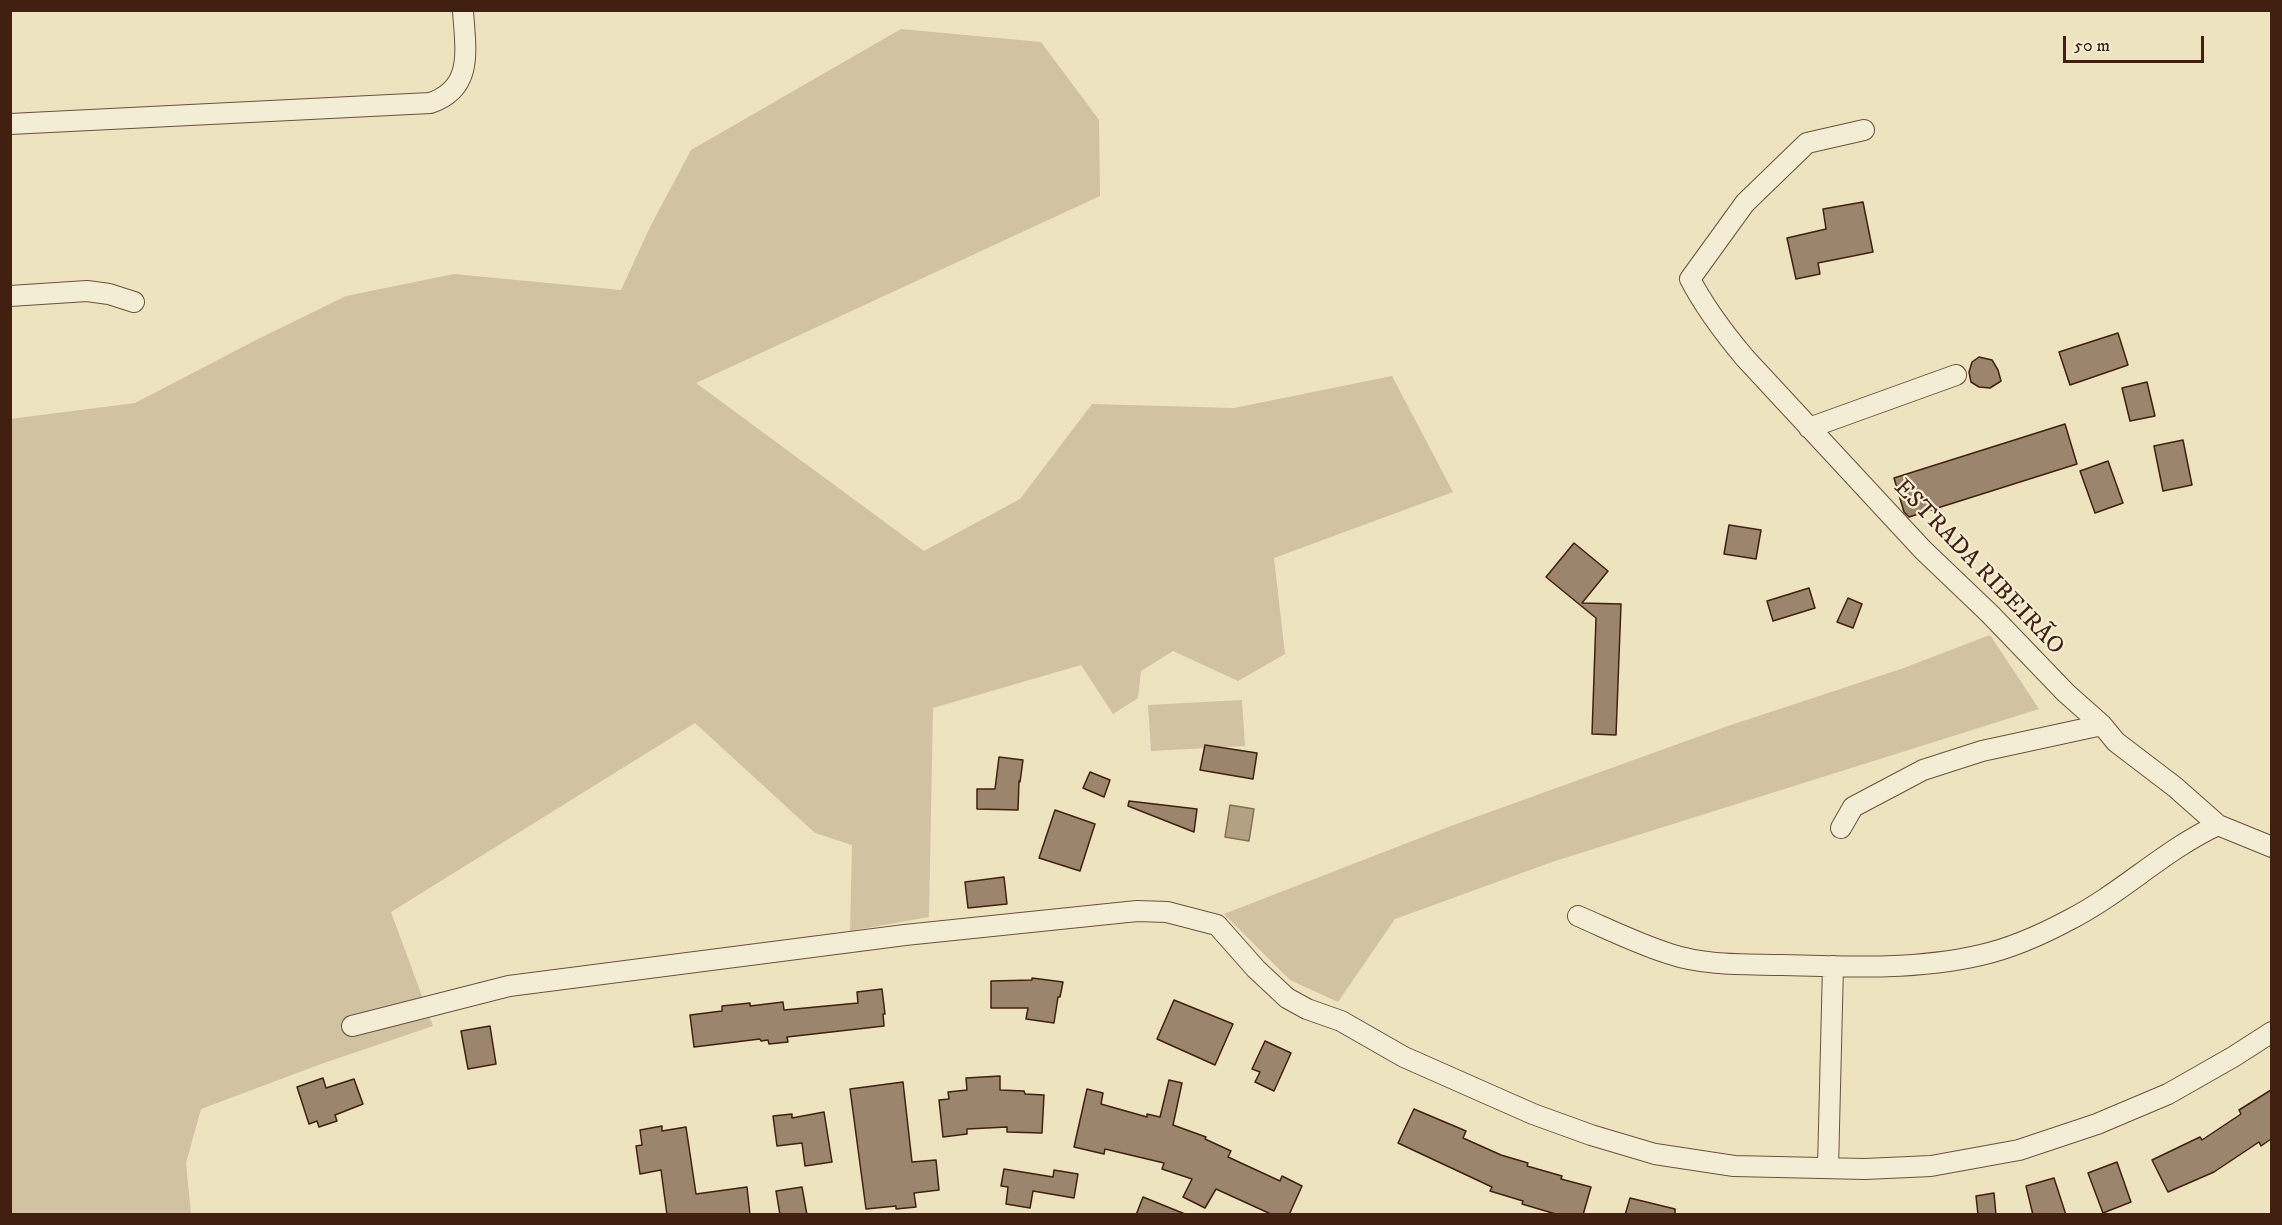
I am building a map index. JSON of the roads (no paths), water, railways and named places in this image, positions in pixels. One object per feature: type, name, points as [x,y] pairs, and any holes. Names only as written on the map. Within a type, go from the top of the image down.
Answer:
[{"type":"street","points":[[10,124],[430,103],[447,96],[462,75],[465,58],[464,10]]},
{"type":"street","name":"ESTRADA RIBEIRÃO","points":[[1864,130],[1807,143],[1745,203],[1689,279],[1720,328],[1809,428],[1923,550],[1990,614],[2066,693],[2102,725],[2116,742],[2175,787],[2218,825],[2271,847]]},
{"type":"street","points":[[10,296],[87,291],[109,294],[134,302]]},
{"type":"street","points":[[1809,428],[1956,375]]},
{"type":"street","points":[[1841,828],[1852,807],[1923,770],[1982,751],[2102,725]]},
{"type":"street","points":[[1578,916],[1670,954],[1698,961],[1833,966],[1935,963],[1981,955],[2022,943],[2071,919],[2192,837],[2218,825]]},
{"type":"street","points":[[352,1026],[509,986],[905,935],[1137,911],[1167,912],[1217,925],[1256,969],[1287,998],[1307,1009],[1341,1020],[1404,1057],[1533,1114],[1655,1154],[1734,1166],[1865,1169],[1931,1166],[2019,1150],[2097,1124],[2168,1094],[2234,1057],[2271,1032]]},
{"type":"street","points":[[1828,1168],[1833,966]]}]
